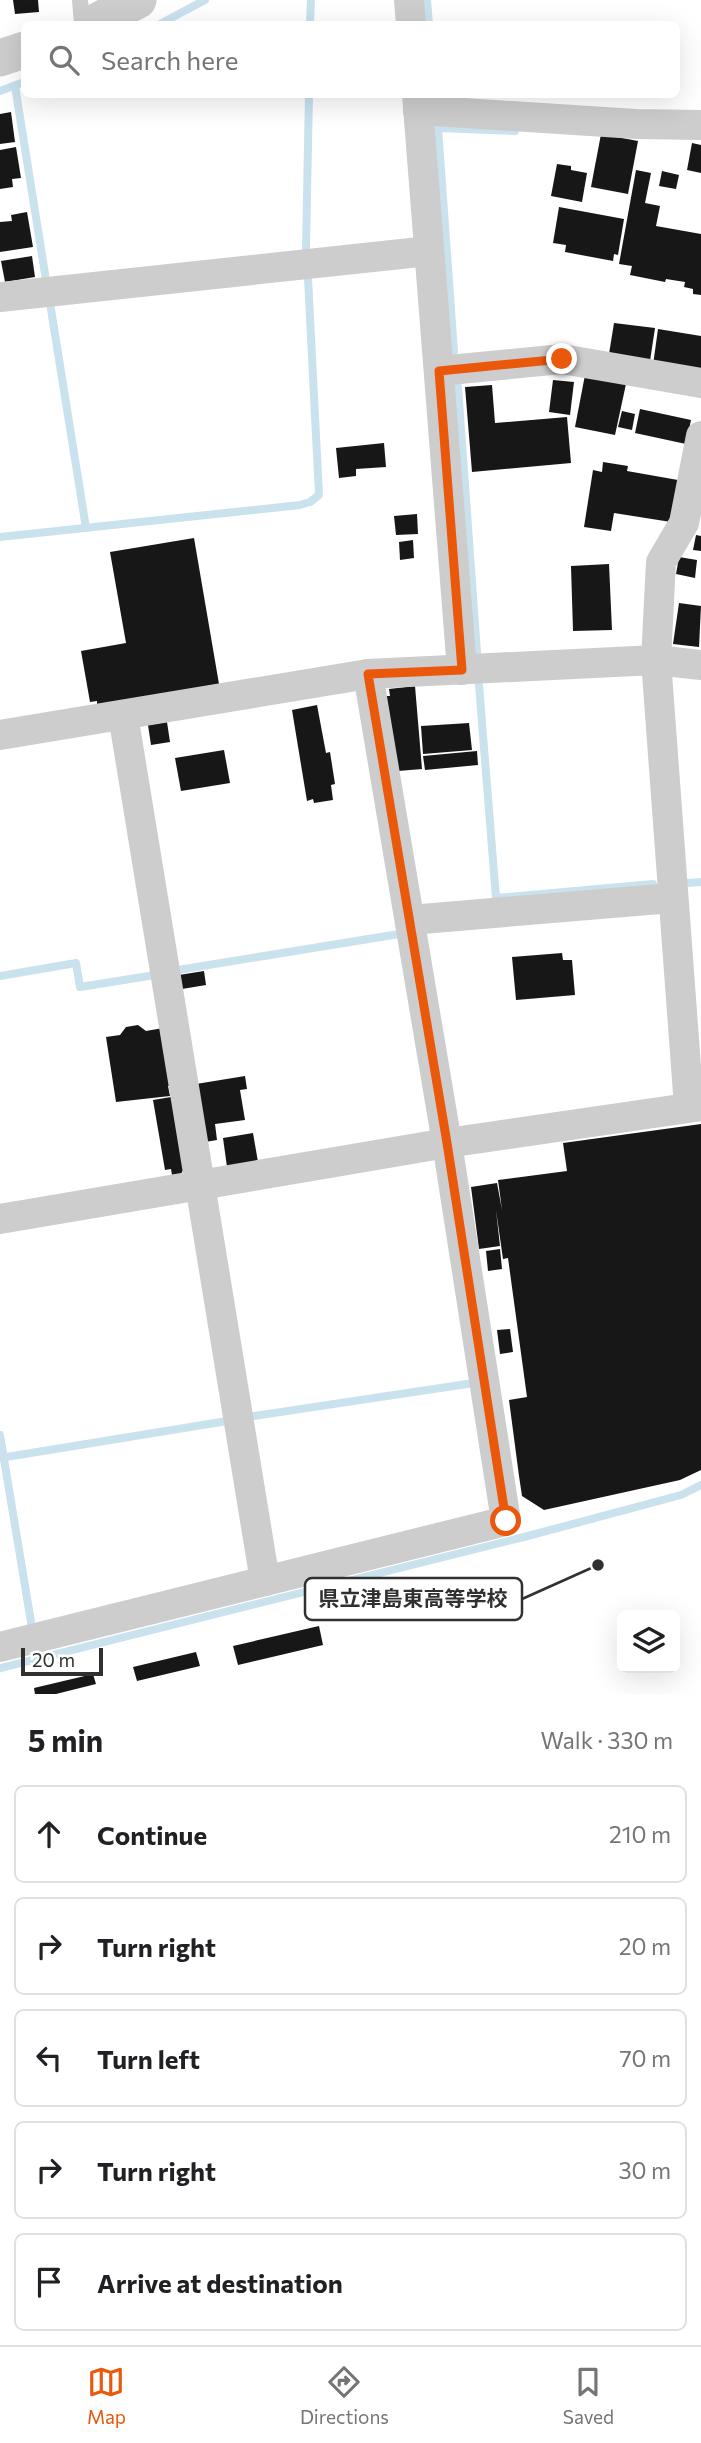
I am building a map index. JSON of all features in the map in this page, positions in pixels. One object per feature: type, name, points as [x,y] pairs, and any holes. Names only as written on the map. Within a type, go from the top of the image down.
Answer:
[{"type":"street","points":[[98,21],[138,0]]},
{"type":"street","points":[[410,0],[411,21]]},
{"type":"street","points":[[0,58],[21,51]]},
{"type":"street","points":[[462,670],[417,102],[636,124],[701,125]]},
{"type":"street","points":[[0,297],[429,251]]},
{"type":"street","points":[[439,371],[562,359],[701,383]]},
{"type":"street","points":[[0,1219],[447,1143],[695,1106],[673,898],[656,660],[661,562],[684,523],[701,437]]},
{"type":"street","points":[[0,735],[368,674],[656,660],[701,665]]},
{"type":"street","points":[[0,1647],[506,1521],[447,1143],[368,674]]},
{"type":"street","points":[[124,715],[265,1581]]},
{"type":"street","points":[[410,920],[673,898]]},
{"type":"lane","points":[[80,0],[82,21]]},
{"type":"building","points":[[13,0],[38,0],[39,12],[15,14]]},
{"type":"building","points":[[11,112],[15,142],[0,144],[0,114]]},
{"type":"building","points":[[601,134],[638,141],[628,194],[591,187]]},
{"type":"building","points":[[692,143],[701,145],[701,173],[687,170]]},
{"type":"building","points":[[16,147],[21,178],[12,179],[13,187],[0,189],[0,150]]},
{"type":"building","points":[[557,164],[571,166],[571,170],[587,173],[582,202],[551,196]]},
{"type":"building","points":[[636,170],[651,173],[645,203],[660,206],[656,226],[701,234],[701,295],[693,294],[693,289],[684,287],[685,282],[666,279],[665,282],[630,275],[632,266],[619,264]]},
{"type":"building","points":[[662,171],[679,175],[676,189],[659,186]]},
{"type":"building","points":[[559,207],[624,219],[618,255],[614,254],[613,261],[565,252],[566,245],[553,243]]},
{"type":"building","points":[[27,212],[33,247],[0,252],[0,222],[12,221],[11,215]]},
{"type":"building","points":[[32,256],[35,277],[5,282],[1,261]]},
{"type":"building","points":[[614,323],[655,328],[650,361],[609,354]]},
{"type":"building","points":[[658,329],[701,336],[701,372],[653,365]]},
{"type":"building","points":[[585,375],[626,384],[615,435],[575,427]]},
{"type":"building","points":[[553,380],[574,382],[570,415],[549,412]]},
{"type":"building","points":[[492,385],[495,423],[567,417],[571,463],[472,472],[465,387]]},
{"type":"building","points":[[640,409],[691,420],[686,444],[635,433]]},
{"type":"building","points":[[622,411],[635,414],[632,430],[618,427]]},
{"type":"building","points":[[384,443],[386,467],[356,469],[356,476],[339,478],[336,448]]},
{"type":"building","points":[[603,462],[628,466],[627,471],[678,480],[671,522],[614,513],[611,531],[584,527],[593,470],[602,472]]},
{"type":"building","points":[[417,514],[418,534],[396,535],[394,516]]},
{"type":"building","points":[[696,535],[701,536],[701,551],[693,550]]},
{"type":"building","points":[[194,538],[219,684],[97,705],[97,701],[90,702],[81,651],[126,643],[110,552]]},
{"type":"building","points":[[413,540],[414,558],[400,560],[399,542]]},
{"type":"building","points":[[679,557],[697,560],[695,578],[676,574]]},
{"type":"building","points":[[609,564],[612,630],[573,631],[571,566]]},
{"type":"building","points":[[679,603],[701,606],[699,647],[673,644]]},
{"type":"building","points":[[415,686],[422,769],[398,771],[385,696],[390,696],[389,689]]},
{"type":"building","points":[[317,705],[326,753],[330,752],[335,784],[331,785],[333,800],[314,803],[313,799],[307,801],[292,710]]},
{"type":"building","points":[[167,722],[170,742],[151,745],[148,725]]},
{"type":"building","points":[[469,723],[472,750],[423,754],[421,726]]},
{"type":"building","points":[[224,750],[230,783],[181,791],[175,758]]},
{"type":"building","points":[[477,751],[478,765],[425,770],[423,756]]},
{"type":"building","points":[[562,953],[563,960],[572,960],[575,995],[516,1000],[512,957]]},
{"type":"building","points":[[204,971],[206,985],[182,989],[179,975]]},
{"type":"building","points":[[138,1025],[146,1031],[163,1028],[173,1085],[168,1086],[170,1096],[116,1102],[106,1037],[120,1035],[126,1027]]},
{"type":"building","points":[[245,1076],[247,1089],[240,1090],[245,1120],[215,1124],[217,1140],[205,1142],[196,1084]]},
{"type":"building","points":[[177,1096],[187,1163],[181,1174],[172,1175],[171,1169],[165,1170],[153,1100]]},
{"type":"building","points":[[701,1124],[701,1470],[680,1480],[544,1510],[522,1496],[519,1476],[509,1400],[527,1397],[508,1258],[503,1259],[496,1210],[500,1246],[479,1249],[471,1187],[497,1183],[502,1210],[498,1180],[567,1171],[563,1143]]},
{"type":"building","points":[[253,1133],[258,1162],[227,1167],[223,1138]]},
{"type":"building","points":[[500,1249],[502,1269],[488,1271],[486,1251]]},
{"type":"building","points":[[510,1329],[513,1352],[500,1354],[497,1330]]},
{"type":"building","points":[[319,1626],[323,1645],[238,1665],[233,1646]]},
{"type":"building","points":[[196,1652],[200,1666],[137,1681],[133,1667]]},
{"type":"building","points":[[93,1674],[96,1684],[56,1694],[35,1694],[34,1688]]},
{"type":"waterway","points":[[166,21],[205,0]]},
{"type":"waterway","points":[[310,21],[311,0]]},
{"type":"waterway","points":[[427,0],[429,21]]},
{"type":"waterway","points":[[0,91],[21,83]]},
{"type":"waterway","points":[[15,86],[46,280]]},
{"type":"waterway","points":[[306,248],[309,98]]},
{"type":"waterway","points":[[454,351],[438,128],[515,131]]},
{"type":"waterway","points":[[0,537],[300,505],[319,495],[308,278]]},
{"type":"waterway","points":[[50,303],[86,528]]},
{"type":"waterway","points":[[458,387],[477,652]]},
{"type":"waterway","points":[[479,685],[496,898],[653,884]]},
{"type":"waterway","points":[[688,883],[701,882]]},
{"type":"waterway","points":[[178,970],[399,934]]},
{"type":"waterway","points":[[0,976],[76,963],[80,987],[155,975]]},
{"type":"waterway","points":[[247,1417],[467,1384]]},
{"type":"waterway","points":[[0,1458],[227,1421]]},
{"type":"waterway","points":[[0,1435],[32,1628]]},
{"type":"waterway","points":[[0,1668],[524,1537],[681,1495],[701,1485]]},
{"type":"place","name":"県立津島東高等学校","points":[[598,1565]]},
{"type":"route","points":[[506,1521],[447,1143],[368,674],[462,670],[439,371],[562,359]]}]
